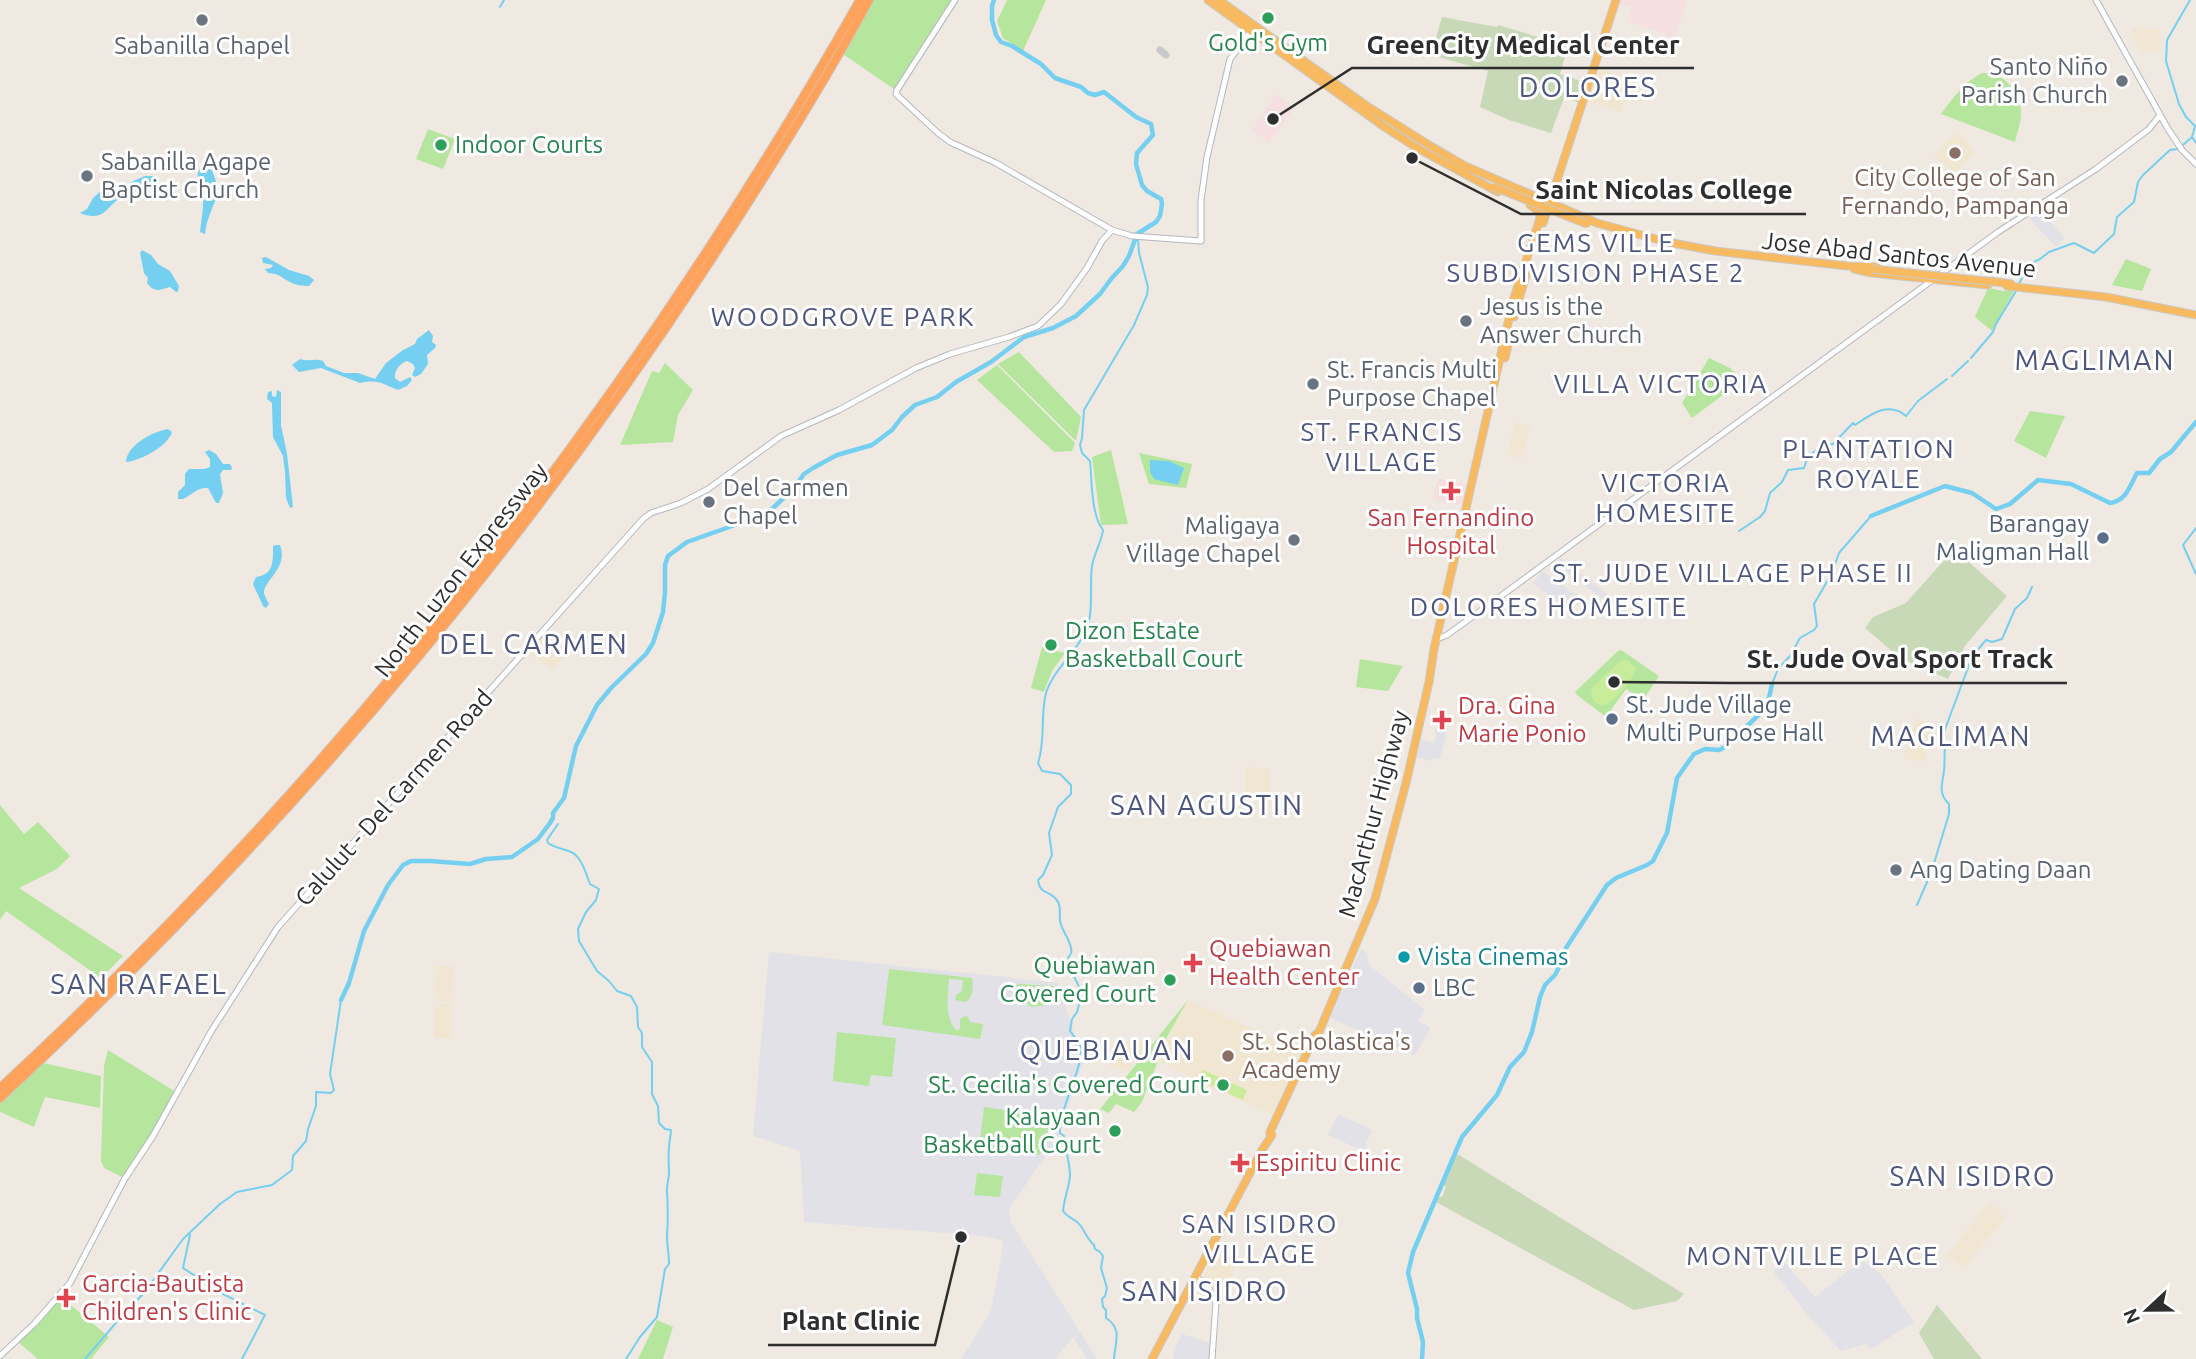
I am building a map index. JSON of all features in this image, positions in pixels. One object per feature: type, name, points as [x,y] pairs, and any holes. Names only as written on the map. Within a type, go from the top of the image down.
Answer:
[{"type":"highway","name":"North Luzon Expressway","points":[[0,1088],[146,947],[273,814],[383,688],[485,564],[667,314],[758,173],[860,0]]},
{"type":"highway","name":"North Luzon Expressway","points":[[0,1098],[131,972],[241,859],[373,711],[498,560],[680,307],[757,190],[869,0]]},
{"type":"highway","name":"Jose Abad Santos Avenue","points":[[1208,0],[1229,11],[1378,113],[1465,166],[1541,197],[1542,206]]},
{"type":"highway","name":"Jose Abad Santos Avenue","points":[[1219,0],[1251,31],[1361,112],[1418,148],[1488,187],[1598,225],[1731,256],[1872,273],[2015,285],[2106,297],[2196,314]]},
{"type":"highway","name":"MacArthur Highway","points":[[1152,1359],[1270,1136],[1315,1035],[1319,1032],[1366,923],[1382,877],[1429,682],[1435,669],[1439,638],[1542,206],[1614,0]]},
{"type":"highway","points":[[1349,103],[1357,106],[1361,102]]},
{"type":"highway","points":[[1361,112],[1365,109],[1378,113]]},
{"type":"highway","points":[[1465,166],[1495,186]]},
{"type":"highway","points":[[1471,177],[1598,225]]},
{"type":"highway","points":[[1542,206],[1552,214],[1569,215]]},
{"type":"highway","name":"Jose Abad Santos Avenue","points":[[1675,245],[1847,266],[1867,266],[1937,277]]},
{"type":"highway","points":[[1847,266],[2015,285]]},
{"type":"highway","points":[[1861,270],[1872,270]]},
{"type":"main road","points":[[955,0],[896,94],[945,138],[996,163],[1112,230],[1137,236],[1201,241],[1203,178],[1220,101],[1230,59],[1251,31]]},
{"type":"main road","points":[[2096,0],[2160,116],[2178,144],[2196,164]]},
{"type":"main road","points":[[1439,638],[2024,214],[2096,169],[2149,129],[2160,116]]},
{"type":"main road","name":"Calulut - Del Carmen Road","points":[[0,1356],[35,1323],[68,1285],[124,1180],[153,1136],[212,1030],[278,927],[643,520],[651,513],[681,503],[708,489],[781,436],[916,369],[950,354],[1038,326],[1061,304],[1112,230]]},
{"type":"main road","points":[[1196,1278],[1207,1285],[1216,1302],[1212,1359]]},
{"type":"shaded area","points":[[1618,0],[1687,0],[1675,38],[1627,21],[1632,8],[1617,3]]},
{"type":"shaded area","points":[[2132,29],[2161,29],[2158,51],[2143,52],[2132,38]]},
{"type":"shaded area","points":[[1598,67],[1633,79],[1621,113],[1587,101]]},
{"type":"shaded area","points":[[1276,94],[1294,108],[1269,142],[1252,130]]},
{"type":"shaded area","name":"City College of San Fernando, Pampanga","points":[[1958,132],[1975,151],[1953,174],[1934,154]]},
{"type":"shaded area","points":[[2038,209],[2065,238],[2056,247],[2028,217]]},
{"type":"shaded area","points":[[1515,422],[1530,426],[1522,459],[1507,455]]},
{"type":"shaded area","name":"San Fernandino Hospital","points":[[1438,478],[1468,485],[1463,506],[1433,499]]},
{"type":"shaded area","points":[[1561,558],[1633,616],[1630,620],[1555,563]]},
{"type":"shaded area","points":[[1543,571],[1583,600],[1579,605],[1573,602],[1568,609],[1532,583]]},
{"type":"shaded area","points":[[546,633],[564,656],[552,670],[529,653]]},
{"type":"shaded area","points":[[1916,718],[1933,725],[1924,762],[1904,758]]},
{"type":"shaded area","points":[[1437,724],[1448,727],[1440,759],[1433,758],[1432,761],[1417,757],[1421,740],[1434,743]]},
{"type":"shaded area","points":[[1245,767],[1269,768],[1270,794],[1246,798]]},
{"type":"shaded area","points":[[1361,949],[1367,953],[1369,965],[1425,1010],[1418,1021],[1430,1027],[1415,1055],[1330,1018]]},
{"type":"shaded area","points":[[769,952],[1059,983],[1082,1063],[1055,1147],[1039,1165],[1009,1209],[1010,1221],[1097,1359],[1087,1359],[1073,1337],[1055,1359],[961,1359],[991,1311],[1003,1246],[1001,1240],[984,1236],[804,1222],[800,1151],[753,1136]]},
{"type":"shaded area","points":[[436,966],[453,966],[452,1001],[440,1001],[435,996]]},
{"type":"shaded area","name":"St. Scholastica's Academy","points":[[1188,1000],[1301,1051],[1273,1115],[1200,1083],[1155,1059]]},
{"type":"shaded area","points":[[440,1004],[452,1004],[451,1038],[434,1038],[435,1009]]},
{"type":"shaded area","points":[[1113,1040],[1146,1044],[1128,1072],[1109,1066]]},
{"type":"shaded area","points":[[1338,1114],[1372,1130],[1363,1151],[1328,1135]]},
{"type":"shaded area","points":[[1989,1203],[2006,1217],[1963,1268],[1947,1255]]},
{"type":"shaded area","points":[[1217,1250],[1235,1259],[1227,1305],[1218,1301],[1202,1279]]},
{"type":"shaded area","points":[[1862,1260],[1881,1274],[1914,1322],[1871,1349],[1866,1344],[1841,1351],[1773,1271],[1785,1263],[1815,1297]]},
{"type":"shaded area","points":[[1182,1334],[1211,1343],[1210,1359],[1173,1359]]},
{"type":"green space","points":[[873,0],[952,0],[894,89],[840,52]]},
{"type":"green space","points":[[1007,0],[1046,0],[1023,51],[1003,38],[997,21]]},
{"type":"green space","points":[[1442,17],[1497,27],[1498,25],[1552,41],[1551,45],[1567,49],[1560,74],[1584,82],[1578,102],[1564,98],[1551,133],[1509,120],[1480,107],[1488,71],[1431,55]]},
{"type":"green space","points":[[1982,73],[2004,80],[2018,98],[2021,117],[2015,142],[1941,114],[1964,86]]},
{"type":"green space","points":[[428,129],[455,139],[443,169],[416,159]]},
{"type":"green space","points":[[2126,259],[2151,269],[2142,291],[2112,285]]},
{"type":"green space","points":[[1988,288],[2003,291],[2015,289],[1992,331],[1975,317]]},
{"type":"green space","points":[[1019,352],[1081,417],[1076,441],[998,364]]},
{"type":"green space","points":[[1709,358],[1730,368],[1743,380],[1692,418],[1682,403]]},
{"type":"green space","points":[[665,363],[693,390],[678,415],[673,442],[620,445],[652,371],[659,373]]},
{"type":"green space","points":[[997,365],[1075,443],[1072,451],[1054,452],[977,380]]},
{"type":"green space","points":[[2030,411],[2065,416],[2046,458],[2014,441]]},
{"type":"green space","points":[[1111,450],[1128,524],[1101,525],[1092,457]]},
{"type":"green space","points":[[1139,453],[1192,464],[1186,488],[1149,484]]},
{"type":"green space","points":[[1954,549],[2007,596],[1965,646],[1948,679],[1900,658],[1865,628],[1873,617],[1906,603]]},
{"type":"green space","points":[[1042,647],[1065,653],[1052,671],[1044,692],[1031,688]]},
{"type":"green space","points":[[1621,650],[1659,676],[1643,700],[1626,689],[1606,717],[1575,692]]},
{"type":"green space","points":[[1360,659],[1403,666],[1388,691],[1356,687]]},
{"type":"green space","points":[[1622,660],[1627,660],[1636,668],[1632,677],[1611,702],[1602,705],[1595,703],[1591,694],[1593,687]]},
{"type":"green space","points":[[0,805],[24,834],[38,822],[70,856],[57,869],[19,888],[123,956],[101,978],[6,911],[0,920]]},
{"type":"green space","points":[[889,969],[972,978],[972,994],[966,1002],[955,1000],[956,995],[962,991],[963,980],[949,979],[948,1012],[956,1030],[960,1029],[960,1019],[965,1016],[970,1022],[983,1024],[980,1039],[882,1025]]},
{"type":"green space","points":[[1011,986],[1054,986],[1056,999],[1047,1005],[1031,1007]]},
{"type":"green space","points":[[1188,1000],[1155,1058],[1158,1061],[1142,1102],[1134,1112],[1116,1104],[1109,1113],[1100,1109]]},
{"type":"green space","points":[[837,1032],[896,1038],[892,1077],[871,1075],[869,1086],[833,1081]]},
{"type":"green space","points":[[108,1050],[176,1092],[124,1178],[104,1168],[101,1161],[104,1066]]},
{"type":"green space","points":[[39,1062],[101,1076],[100,1108],[45,1097],[34,1127],[0,1112],[0,1099]]},
{"type":"green space","name":"St. Cecilia's Covered Court","points":[[1203,1070],[1247,1090],[1243,1100],[1198,1079]]},
{"type":"green space","points":[[984,1107],[1049,1116],[1046,1146],[1039,1155],[979,1149]]},
{"type":"green space","points":[[1454,1155],[1459,1155],[1684,1294],[1677,1301],[1634,1310],[1436,1202],[1442,1197],[1446,1187],[1443,1185]]},
{"type":"green space","points":[[977,1173],[1003,1176],[1000,1197],[974,1195]]},
{"type":"green space","points":[[61,1297],[109,1337],[91,1359],[38,1359],[18,1342]]},
{"type":"green space","points":[[1937,1305],[1982,1359],[1934,1359],[1919,1333]]},
{"type":"green space","points":[[657,1320],[673,1327],[663,1359],[638,1359]]},
{"type":"water","points":[[199,169],[212,170],[219,190],[205,234],[200,232],[203,201],[198,177]]},
{"type":"water","points":[[145,176],[155,176],[157,180],[154,189],[143,188],[136,191],[96,216],[80,213],[87,209],[93,198],[103,189],[122,186]]},
{"type":"water","points":[[142,250],[170,271],[179,286],[178,291],[170,287],[155,289],[147,283],[148,278],[144,273],[140,253]]},
{"type":"water","points":[[266,257],[314,280],[309,286],[302,286],[268,273],[265,269],[273,265],[263,263],[262,258]]},
{"type":"water","points":[[429,330],[433,336],[432,342],[436,345],[427,355],[428,364],[421,374],[415,377],[412,375],[415,368],[413,364],[407,361],[402,364],[395,378],[400,382],[410,377],[412,380],[398,390],[376,382],[360,383],[321,368],[299,372],[292,365],[300,359],[320,360],[326,366],[344,373],[358,373],[375,379],[386,363],[415,344],[417,339]]},
{"type":"water","points":[[277,390],[281,392],[281,425],[293,507],[290,508],[286,498],[283,456],[273,437],[272,403],[267,399],[268,392],[272,391],[272,396],[276,397]]},
{"type":"water","points":[[168,429],[172,432],[159,447],[146,456],[126,462],[131,450],[141,440]]},
{"type":"water","points":[[209,450],[216,454],[223,464],[230,464],[232,468],[223,470],[220,474],[223,493],[219,503],[216,503],[208,488],[178,499],[178,492],[185,485],[185,474],[189,469],[210,467],[210,459],[205,452]]},
{"type":"water","points":[[1150,460],[1169,461],[1184,468],[1178,485],[1154,479],[1150,472]]},
{"type":"water","points":[[275,545],[280,545],[281,561],[265,588],[264,593],[269,604],[266,608],[253,584],[256,577],[269,570]]},
{"type":"waterway","points":[[500,7],[504,0]]},
{"type":"waterway","points":[[341,1000],[349,983],[364,931],[388,885],[403,865],[411,861],[470,864],[486,859],[512,857],[538,839],[550,823],[553,813],[564,798],[576,746],[597,705],[646,654],[653,643],[663,612],[665,565],[668,556],[687,542],[771,510],[804,474],[813,468],[837,455],[872,445],[892,430],[915,405],[937,397],[1024,337],[1053,328],[1076,316],[1100,294],[1123,266],[1137,234],[1156,222],[1160,216],[1161,199],[1142,185],[1136,164],[1137,153],[1153,135],[1151,124],[1136,117],[1104,92],[1095,95],[1055,78],[1041,64],[1001,42],[992,20],[994,0]]},
{"type":"waterway","points":[[2190,0],[2167,40],[2166,61],[2179,104],[2195,126],[2192,137],[2196,143]]},
{"type":"waterway","points":[[2183,145],[2192,137]]},
{"type":"waterway","points":[[2018,286],[2028,265],[2049,252],[2074,243],[2094,253],[2114,234],[2117,217],[2134,202],[2138,182],[2143,175],[2170,150],[2178,149]]},
{"type":"waterway","points":[[1114,1359],[1116,1331],[1106,1318],[1102,1299],[1107,1288],[1101,1268],[1103,1256],[1095,1249],[1079,1224],[1063,1211],[1070,1176],[1064,1136],[1060,1133],[1063,1112],[1080,1062],[1080,1045],[1070,1031],[1081,997],[1068,958],[1071,948],[1061,925],[1059,904],[1041,888],[1038,880],[1052,855],[1049,833],[1058,807],[1071,794],[1071,785],[1060,774],[1042,771],[1038,763],[1046,693],[1053,677],[1084,635],[1089,619],[1092,566],[1103,530],[1094,507],[1090,461],[1082,453],[1080,445],[1084,410],[1134,325],[1147,295],[1148,287],[1138,240]]},
{"type":"waterway","points":[[1971,358],[1993,332],[2016,291]]},
{"type":"waterway","points":[[1952,376],[1968,361]]},
{"type":"waterway","points":[[1739,531],[1765,511],[1770,493],[1782,482],[1788,470],[1804,468],[1808,456],[1824,445],[1833,444],[1853,423],[1855,425],[1874,413],[1887,409],[1906,416],[1918,401],[1947,379]]},
{"type":"waterway","points":[[1871,516],[1945,486],[1972,493],[1996,509],[2010,504],[2038,480],[2071,484],[2110,503],[2115,502],[2127,492],[2137,473],[2149,473],[2196,422]]},
{"type":"waterway","points":[[1772,684],[1778,669],[1790,656],[1800,638],[1817,626],[1814,604],[1832,573],[1839,553],[1871,516]]},
{"type":"waterway","points":[[2196,528],[2183,545],[2196,574]]},
{"type":"waterway","points":[[1917,905],[1931,873],[1949,814],[1949,804],[1943,797],[1942,789],[1944,732],[1975,653],[1986,640],[1992,642],[2002,639],[2015,609],[2027,598],[2032,587]]},
{"type":"waterway","points":[[1422,1359],[1423,1342],[1408,1273],[1413,1252],[1462,1137],[1497,1095],[1510,1067],[1524,1052],[1545,985],[1555,975],[1566,948],[1607,885],[1653,861],[1667,833],[1677,778],[1694,754],[1705,749],[1719,750],[1725,747],[1767,707],[1772,684]]},
{"type":"waterway","points":[[558,824],[547,840],[548,843],[575,854],[590,884],[599,889],[596,900],[586,912],[578,929],[579,941],[597,971],[617,991],[631,996],[637,1007],[642,1047],[652,1062],[652,1094],[658,1106],[659,1123],[665,1129],[671,1130],[667,1191],[669,1264],[665,1269],[657,1317],[626,1359]]},
{"type":"waterway","points":[[85,1359],[144,1293],[183,1239],[220,1204],[237,1192],[272,1185],[292,1170],[293,1156],[306,1141],[316,1106],[316,1092],[331,1093],[334,1090],[330,1074],[341,1000]]},
{"type":"waterway","points":[[190,1235],[183,1268],[223,1294],[265,1315],[242,1359]]},
{"type":"taxiway","points":[[1160,50],[1166,55]]},
{"type":"place","name":"Gold's Gym","points":[[1268,18]]},
{"type":"place","name":"Sabanilla Chapel","points":[[202,20]]},
{"type":"place","name":"Santo Niño Parish Church","points":[[2122,81]]},
{"type":"place","name":"GreenCity Medical Center","points":[[1273,119]]},
{"type":"place","name":"Indoor Courts","points":[[441,145]]},
{"type":"place","name":"City College of San Fernando, Pampanga","points":[[1955,153]]},
{"type":"place","name":"Saint Nicolas College","points":[[1412,158]]},
{"type":"place","name":"Sabanilla Agape Baptist Church","points":[[87,176]]},
{"type":"place","name":"Jesus is the Answer Church","points":[[1466,321]]},
{"type":"place","name":"St. Francis Multi Purpose Chapel","points":[[1313,384]]},
{"type":"place","name":"San Fernandino Hospital","points":[[1451,491]]},
{"type":"place","name":"Del Carmen Chapel","points":[[709,502]]},
{"type":"place","name":"Barangay Maligman Hall","points":[[2103,538]]},
{"type":"place","name":"Maligaya Village Chapel","points":[[1294,540]]},
{"type":"place","name":"Dizon Estate Basketball Court","points":[[1051,645]]},
{"type":"place","name":"St. Jude Oval Sport Track","points":[[1614,682]]},
{"type":"place","name":"St. Jude Village Multi Purpose Hall","points":[[1612,719]]},
{"type":"place","name":"Dra. Gina Marie Ponio","points":[[1442,720]]},
{"type":"place","name":"Ang Dating Daan","points":[[1896,870]]},
{"type":"place","name":"Vista Cinemas","points":[[1404,957]]},
{"type":"place","name":"Quebiawan Health Center","points":[[1193,963]]},
{"type":"place","name":"Quebiawan Covered Court","points":[[1170,980]]},
{"type":"place","name":"LBC","points":[[1419,988]]},
{"type":"place","name":"St. Scholastica's Academy","points":[[1228,1056]]},
{"type":"place","name":"St. Cecilia's Covered Court","points":[[1223,1085]]},
{"type":"place","name":"Kalayaan Basketball Court","points":[[1115,1131]]},
{"type":"place","name":"Espiritu Clinic","points":[[1240,1163]]},
{"type":"place","name":"Plant Clinic","points":[[961,1237]]},
{"type":"place","name":"Garcia-Bautista Children's Clinic","points":[[66,1298]]},
{"type":"district","name":"DOLORES","points":[[1588,87]]},
{"type":"district","name":"GEMS VILLE SUBDIVISION PHASE 2","points":[[1596,258]]},
{"type":"district","name":"WOODGROVE PARK","points":[[843,317]]},
{"type":"district","name":"MAGLIMAN","points":[[2095,360]]},
{"type":"district","name":"VILLA VICTORIA","points":[[1661,384]]},
{"type":"district","name":"ST. FRANCIS VILLAGE","points":[[1382,447]]},
{"type":"district","name":"PLANTATION ROYALE","points":[[1869,464]]},
{"type":"district","name":"VICTORIA HOMESITE","points":[[1666,498]]},
{"type":"district","name":"ST. JUDE VILLAGE PHASE II","points":[[1733,573]]},
{"type":"district","name":"DOLORES HOMESITE","points":[[1549,607]]},
{"type":"district","name":"DEL CARMEN","points":[[534,644]]},
{"type":"district","name":"MAGLIMAN","points":[[1951,736]]},
{"type":"district","name":"SAN AGUSTIN","points":[[1207,805]]},
{"type":"district","name":"SAN RAFAEL","points":[[139,984]]},
{"type":"district","name":"QUEBIAUAN","points":[[1107,1050]]},
{"type":"district","name":"SAN ISIDRO","points":[[1973,1176]]},
{"type":"district","name":"SAN ISIDRO VILLAGE","points":[[1260,1239]]},
{"type":"district","name":"MONTVILLE PLACE","points":[[1813,1256]]},
{"type":"district","name":"SAN ISIDRO","points":[[1205,1291]]}]
